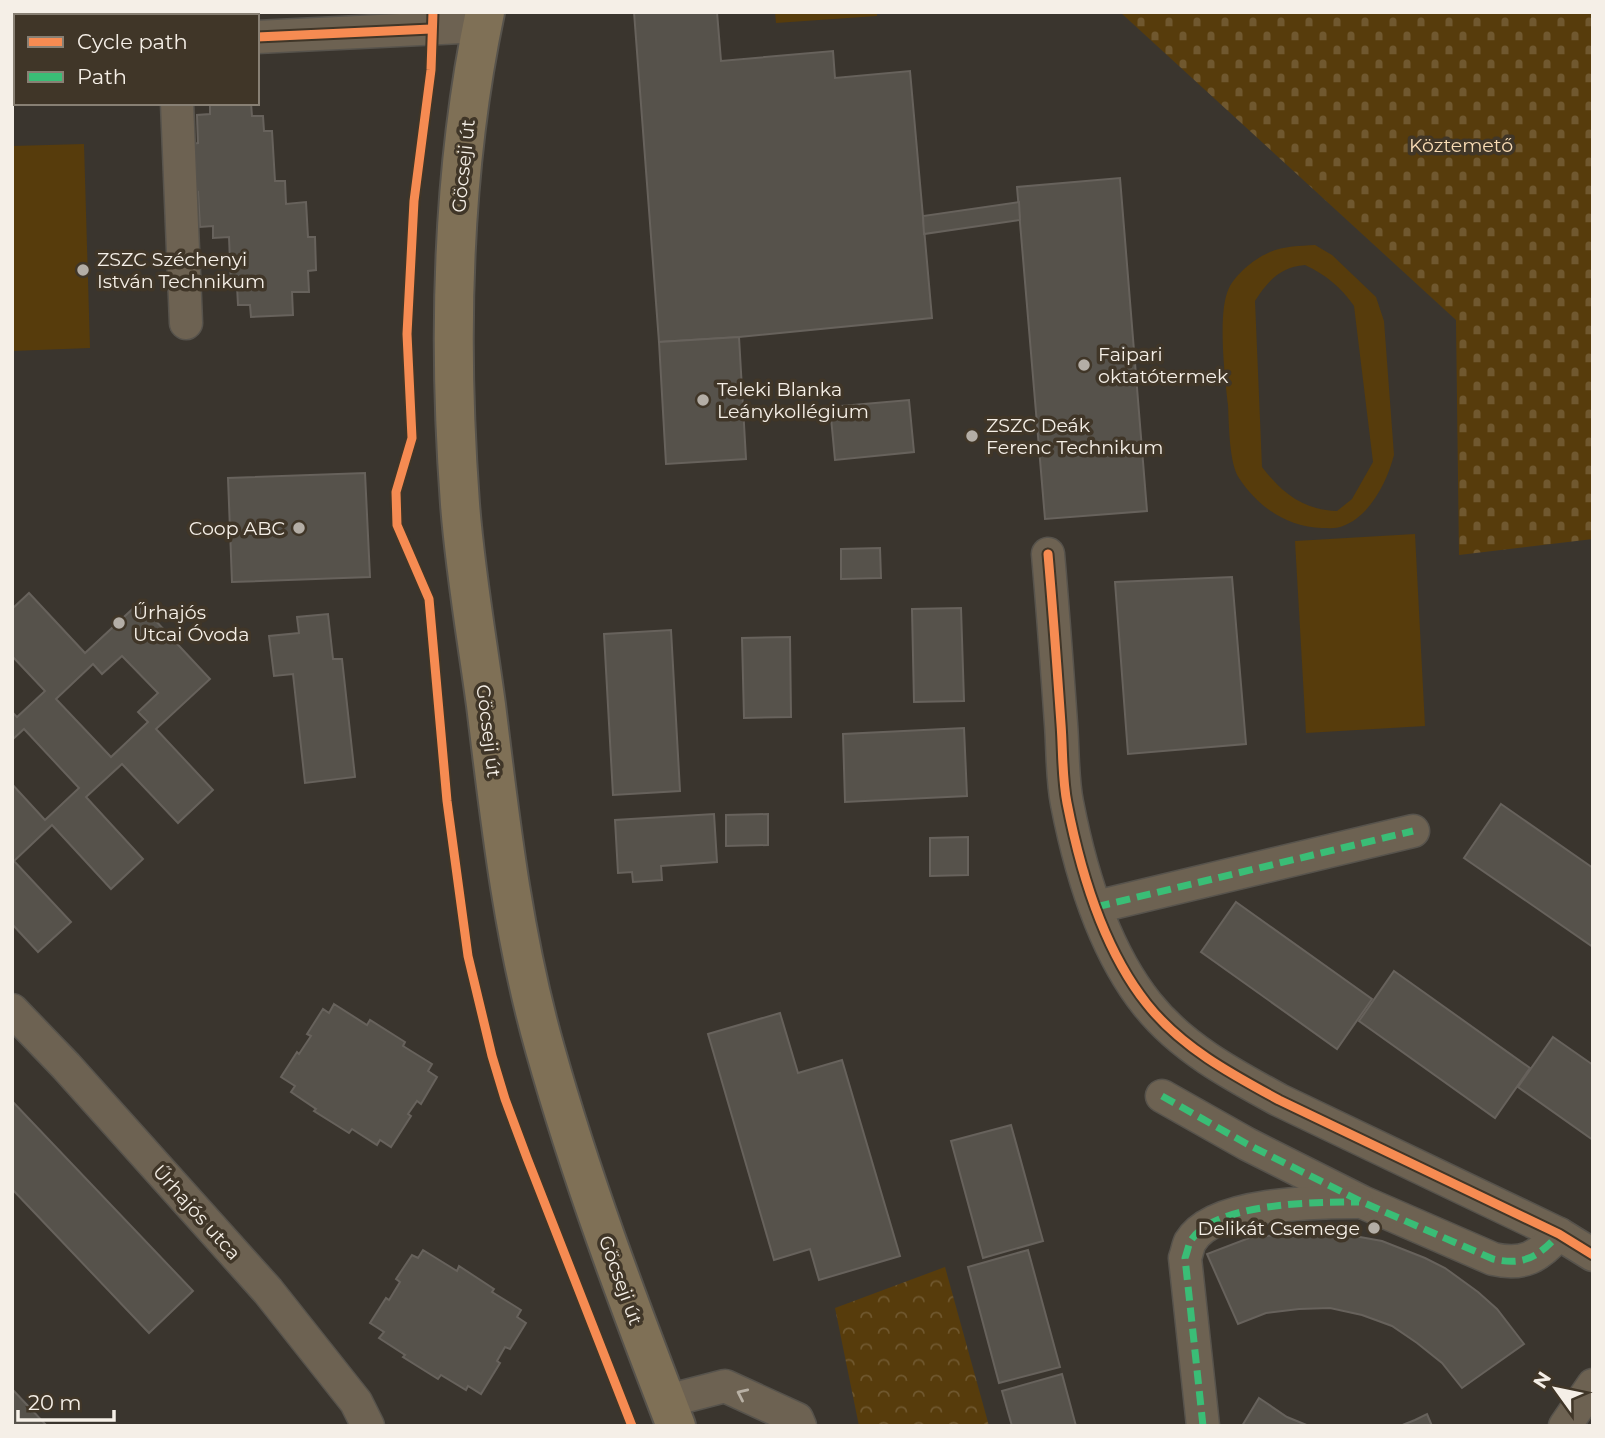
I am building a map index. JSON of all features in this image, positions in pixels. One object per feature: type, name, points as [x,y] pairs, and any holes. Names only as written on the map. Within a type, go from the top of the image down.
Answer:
[{"type":"main road","name":"Göcseji út","points":[[484,19],[465,132],[458,205],[453,314],[454,386],[460,507],[503,839],[518,926],[544,1046],[604,1236],[671,1413]]},
{"type":"street","points":[[259,37],[484,19]]},
{"type":"street","points":[[177,105],[186,323]]},
{"type":"street","points":[[1048,554],[1067,802],[1105,933],[1135,988],[1173,1031],[1234,1076],[1559,1234],[1593,1255]]},
{"type":"street","points":[[1096,907],[1413,831]]},
{"type":"street","name":"Űrhajós utca","points":[[15,1019],[66,1066],[268,1291],[356,1402],[368,1426]]},
{"type":"street","points":[[1163,1096],[1247,1144],[1362,1202],[1493,1259],[1510,1263],[1524,1261],[1547,1248],[1559,1234]]},
{"type":"street","points":[[1203,1426],[1185,1258],[1190,1241],[1218,1221],[1261,1207],[1303,1202],[1362,1202]]},
{"type":"street","points":[[1565,1426],[1593,1385]]},
{"type":"street","points":[[671,1413],[725,1386],[797,1419],[800,1426]]},
{"type":"green space","points":[[775,12],[877,12],[877,16],[776,23]]},
{"type":"green space","name":"Köztemető","points":[[1120,12],[1593,12],[1593,539],[1459,555],[1456,320]]},
{"type":"green space","points":[[84,144],[90,348],[12,351],[12,146]]},
{"type":"green space","points":[[1315,245],[1332,255],[1376,297],[1384,321],[1394,455],[1382,487],[1369,506],[1353,521],[1335,528],[1309,527],[1274,514],[1255,498],[1239,478],[1230,443],[1224,362],[1223,313],[1225,299],[1232,283],[1251,263],[1273,251]],"holes":[[[1305,265],[1338,287],[1354,306],[1373,462],[1352,499],[1337,511],[1314,507],[1294,498],[1277,485],[1262,467],[1255,301],[1270,281],[1282,272]]]},
{"type":"green space","points":[[1415,534],[1425,726],[1306,733],[1295,541]]},
{"type":"green space","points":[[945,1267],[989,1426],[859,1426],[835,1308]]},
{"type":"building","points":[[634,12],[717,12],[721,61],[833,51],[835,78],[910,71],[932,318],[659,342]]},
{"type":"building","points":[[210,105],[251,105],[252,116],[263,116],[264,131],[272,131],[275,181],[285,181],[286,204],[306,202],[308,237],[315,237],[316,270],[308,271],[309,292],[292,292],[293,315],[251,317],[250,305],[238,305],[237,286],[231,286],[229,237],[213,238],[213,226],[200,227],[198,192],[193,193],[190,144],[198,143],[197,115],[210,114]]},
{"type":"building","name":"Faipari oktatótermek","points":[[1120,178],[1147,511],[1045,519],[1017,187]]},
{"type":"building","points":[[1019,202],[1020,220],[924,234],[923,216]]},
{"type":"building","name":"Teleki Blanka Leánykollégium","points":[[739,337],[746,459],[666,464],[659,342]]},
{"type":"building","points":[[909,400],[914,452],[835,460],[830,407]]},
{"type":"building","name":"Coop ABC","points":[[365,473],[370,577],[232,582],[228,478]]},
{"type":"building","points":[[880,548],[881,578],[841,579],[841,549]]},
{"type":"building","points":[[1232,577],[1246,744],[1128,754],[1115,582]]},
{"type":"building","points":[[29,593],[85,653],[139,603],[210,679],[156,729],[213,790],[178,823],[122,764],[86,797],[143,859],[111,889],[52,825],[14,861],[71,922],[38,952],[12,924],[12,784],[45,820],[79,788],[24,729],[12,740],[12,712],[17,717],[45,691],[12,656],[12,609]],"holes":[[[122,656],[158,693],[138,712],[148,722],[111,757],[56,699],[93,664],[102,674]]]},
{"type":"building","points":[[961,608],[964,701],[914,702],[912,609]]},
{"type":"building","points":[[328,614],[333,659],[342,659],[355,777],[305,783],[293,674],[274,676],[269,636],[299,633],[297,617]]},
{"type":"building","points":[[671,630],[680,791],[613,795],[604,634]]},
{"type":"building","points":[[790,637],[791,717],[744,718],[742,638]]},
{"type":"building","points":[[964,728],[967,796],[845,802],[843,734]]},
{"type":"building","points":[[1501,804],[1593,868],[1593,947],[1464,858]]},
{"type":"building","points":[[714,814],[717,862],[661,866],[662,880],[633,882],[632,872],[618,873],[615,820]]},
{"type":"building","points":[[768,814],[768,845],[726,846],[726,815]]},
{"type":"building","points":[[968,837],[968,875],[930,876],[930,838]]},
{"type":"building","points":[[1236,902],[1372,999],[1337,1049],[1201,952]]},
{"type":"building","points":[[1394,971],[1530,1068],[1495,1118],[1359,1021]]},
{"type":"building","points":[[334,1004],[367,1025],[370,1020],[405,1042],[403,1046],[432,1064],[428,1071],[437,1077],[421,1104],[417,1101],[408,1114],[411,1116],[391,1147],[380,1140],[377,1145],[352,1129],[349,1133],[314,1111],[316,1109],[291,1092],[295,1086],[281,1077],[311,1036],[307,1034],[323,1009],[329,1013]]},
{"type":"building","points":[[780,1013],[798,1073],[842,1060],[900,1256],[819,1280],[810,1249],[774,1260],[708,1034]]},
{"type":"building","points":[[1553,1037],[1593,1065],[1593,1140],[1518,1087]]},
{"type":"building","points":[[12,1101],[193,1291],[149,1333],[12,1189]]},
{"type":"building","points":[[1011,1125],[1043,1241],[983,1258],[951,1141]]},
{"type":"building","points":[[1314,1231],[1382,1241],[1445,1268],[1497,1309],[1524,1344],[1462,1388],[1442,1363],[1417,1343],[1392,1326],[1362,1315],[1330,1308],[1299,1309],[1266,1313],[1238,1324],[1207,1254],[1249,1238]]},
{"type":"building","points":[[423,1250],[457,1271],[459,1266],[494,1289],[492,1292],[521,1310],[517,1317],[526,1323],[510,1349],[505,1347],[497,1361],[500,1363],[481,1394],[468,1386],[466,1390],[441,1375],[438,1379],[403,1357],[405,1355],[379,1338],[384,1332],[370,1323],[386,1298],[389,1300],[400,1282],[396,1279],[412,1255],[418,1258]]},
{"type":"building","points":[[1028,1250],[1060,1367],[999,1383],[968,1267]]},
{"type":"building","points":[[1062,1374],[1076,1426],[1012,1426],[1002,1391]]},
{"type":"building","points":[[12,1389],[47,1426],[12,1426]]},
{"type":"building","points":[[1259,1398],[1287,1417],[1309,1426],[1242,1426]]},
{"type":"building","points":[[1427,1414],[1432,1426],[1400,1426],[1415,1420]]},
{"type":"marked path","points":[[1096,907],[1413,831]]},
{"type":"marked path","points":[[1162,1096],[1247,1144],[1362,1202],[1493,1259],[1513,1261],[1530,1258],[1559,1234]]},
{"type":"marked path","points":[[1203,1426],[1185,1258],[1190,1242],[1202,1229],[1220,1219],[1243,1212],[1294,1204],[1359,1202]]},
{"type":"cycle path","points":[[433,12],[431,70],[414,201],[407,334],[412,438],[396,492],[397,525],[429,599],[447,801],[468,956],[492,1056],[527,1158],[632,1426]]},
{"type":"cycle path","points":[[259,37],[431,29]]},
{"type":"cycle path","points":[[1048,554],[1064,784],[1072,829],[1106,934],[1132,983],[1147,1004],[1191,1046],[1243,1080],[1279,1100],[1559,1234],[1593,1255]]},
{"type":"place","name":"ZSZC Széchenyi István Technikum","points":[[83,270]]},
{"type":"place","name":"Faipari oktatótermek","points":[[1084,365]]},
{"type":"place","name":"Teleki Blanka Leánykollégium","points":[[703,400]]},
{"type":"place","name":"ZSZC Deák Ferenc Technikum","points":[[972,436]]},
{"type":"place","name":"Coop ABC","points":[[299,528]]},
{"type":"place","name":"Űrhajós Utcai Óvoda","points":[[119,623]]},
{"type":"place","name":"Delikát Csemege","points":[[1374,1228]]}]
